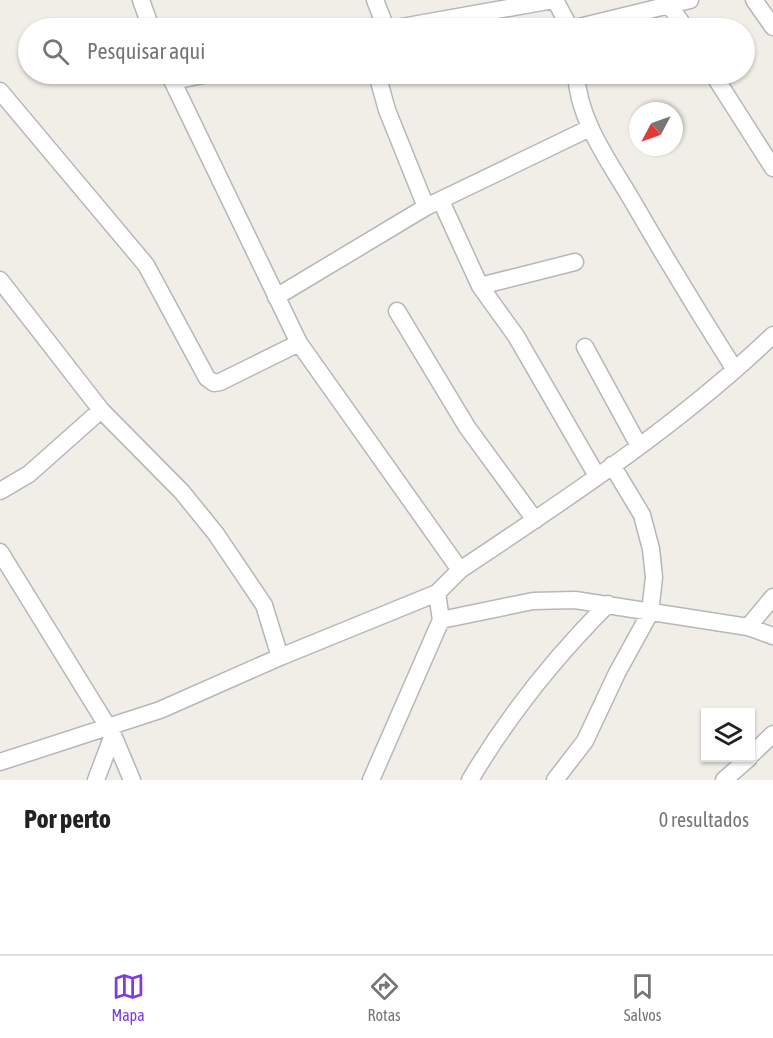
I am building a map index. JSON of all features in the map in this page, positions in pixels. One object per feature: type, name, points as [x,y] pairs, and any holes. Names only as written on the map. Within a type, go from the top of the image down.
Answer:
[{"type":"street","points":[[141,0],[147,18]]},
{"type":"street","points":[[375,0],[382,18]]},
{"type":"street","points":[[452,18],[554,0],[564,18]]},
{"type":"street","points":[[618,18],[690,0]]},
{"type":"street","points":[[754,0],[773,27]]},
{"type":"street","points":[[670,6],[678,18]]},
{"type":"street","points":[[174,84],[299,343],[460,570]]},
{"type":"street","points":[[380,84],[387,110],[434,204],[480,286],[516,336],[597,476]]},
{"type":"street","points":[[577,84],[579,98],[590,128],[677,278],[735,370]]},
{"type":"street","points":[[719,84],[773,168]]},
{"type":"street","points":[[0,91],[146,265],[207,378],[214,383],[220,382],[299,343]]},
{"type":"street","points":[[276,297],[434,204],[590,128]]},
{"type":"street","points":[[480,286],[575,262]]},
{"type":"street","points":[[0,280],[101,410],[182,492],[216,534],[264,605],[280,657]]},
{"type":"street","points":[[397,311],[467,427],[535,520]]},
{"type":"street","points":[[0,762],[111,732],[280,657],[437,593],[460,570],[639,446],[772,340]]},
{"type":"street","points":[[585,347],[639,446]]},
{"type":"street","points":[[0,491],[29,474],[101,410]]},
{"type":"street","points":[[555,780],[585,741],[616,673],[650,613],[654,577],[651,549],[642,515],[612,465]]},
{"type":"street","points":[[0,552],[111,732],[132,780]]},
{"type":"street","points":[[371,780],[441,620],[437,593]]},
{"type":"street","points":[[748,627],[773,597]]},
{"type":"street","points":[[441,620],[533,601],[575,600],[748,627],[773,636]]},
{"type":"street","points":[[470,780],[485,755],[557,658],[608,604]]},
{"type":"street","points":[[96,780],[111,732]]},
{"type":"street","points":[[755,752],[773,734]]},
{"type":"street","points":[[724,780],[744,762]]}]
